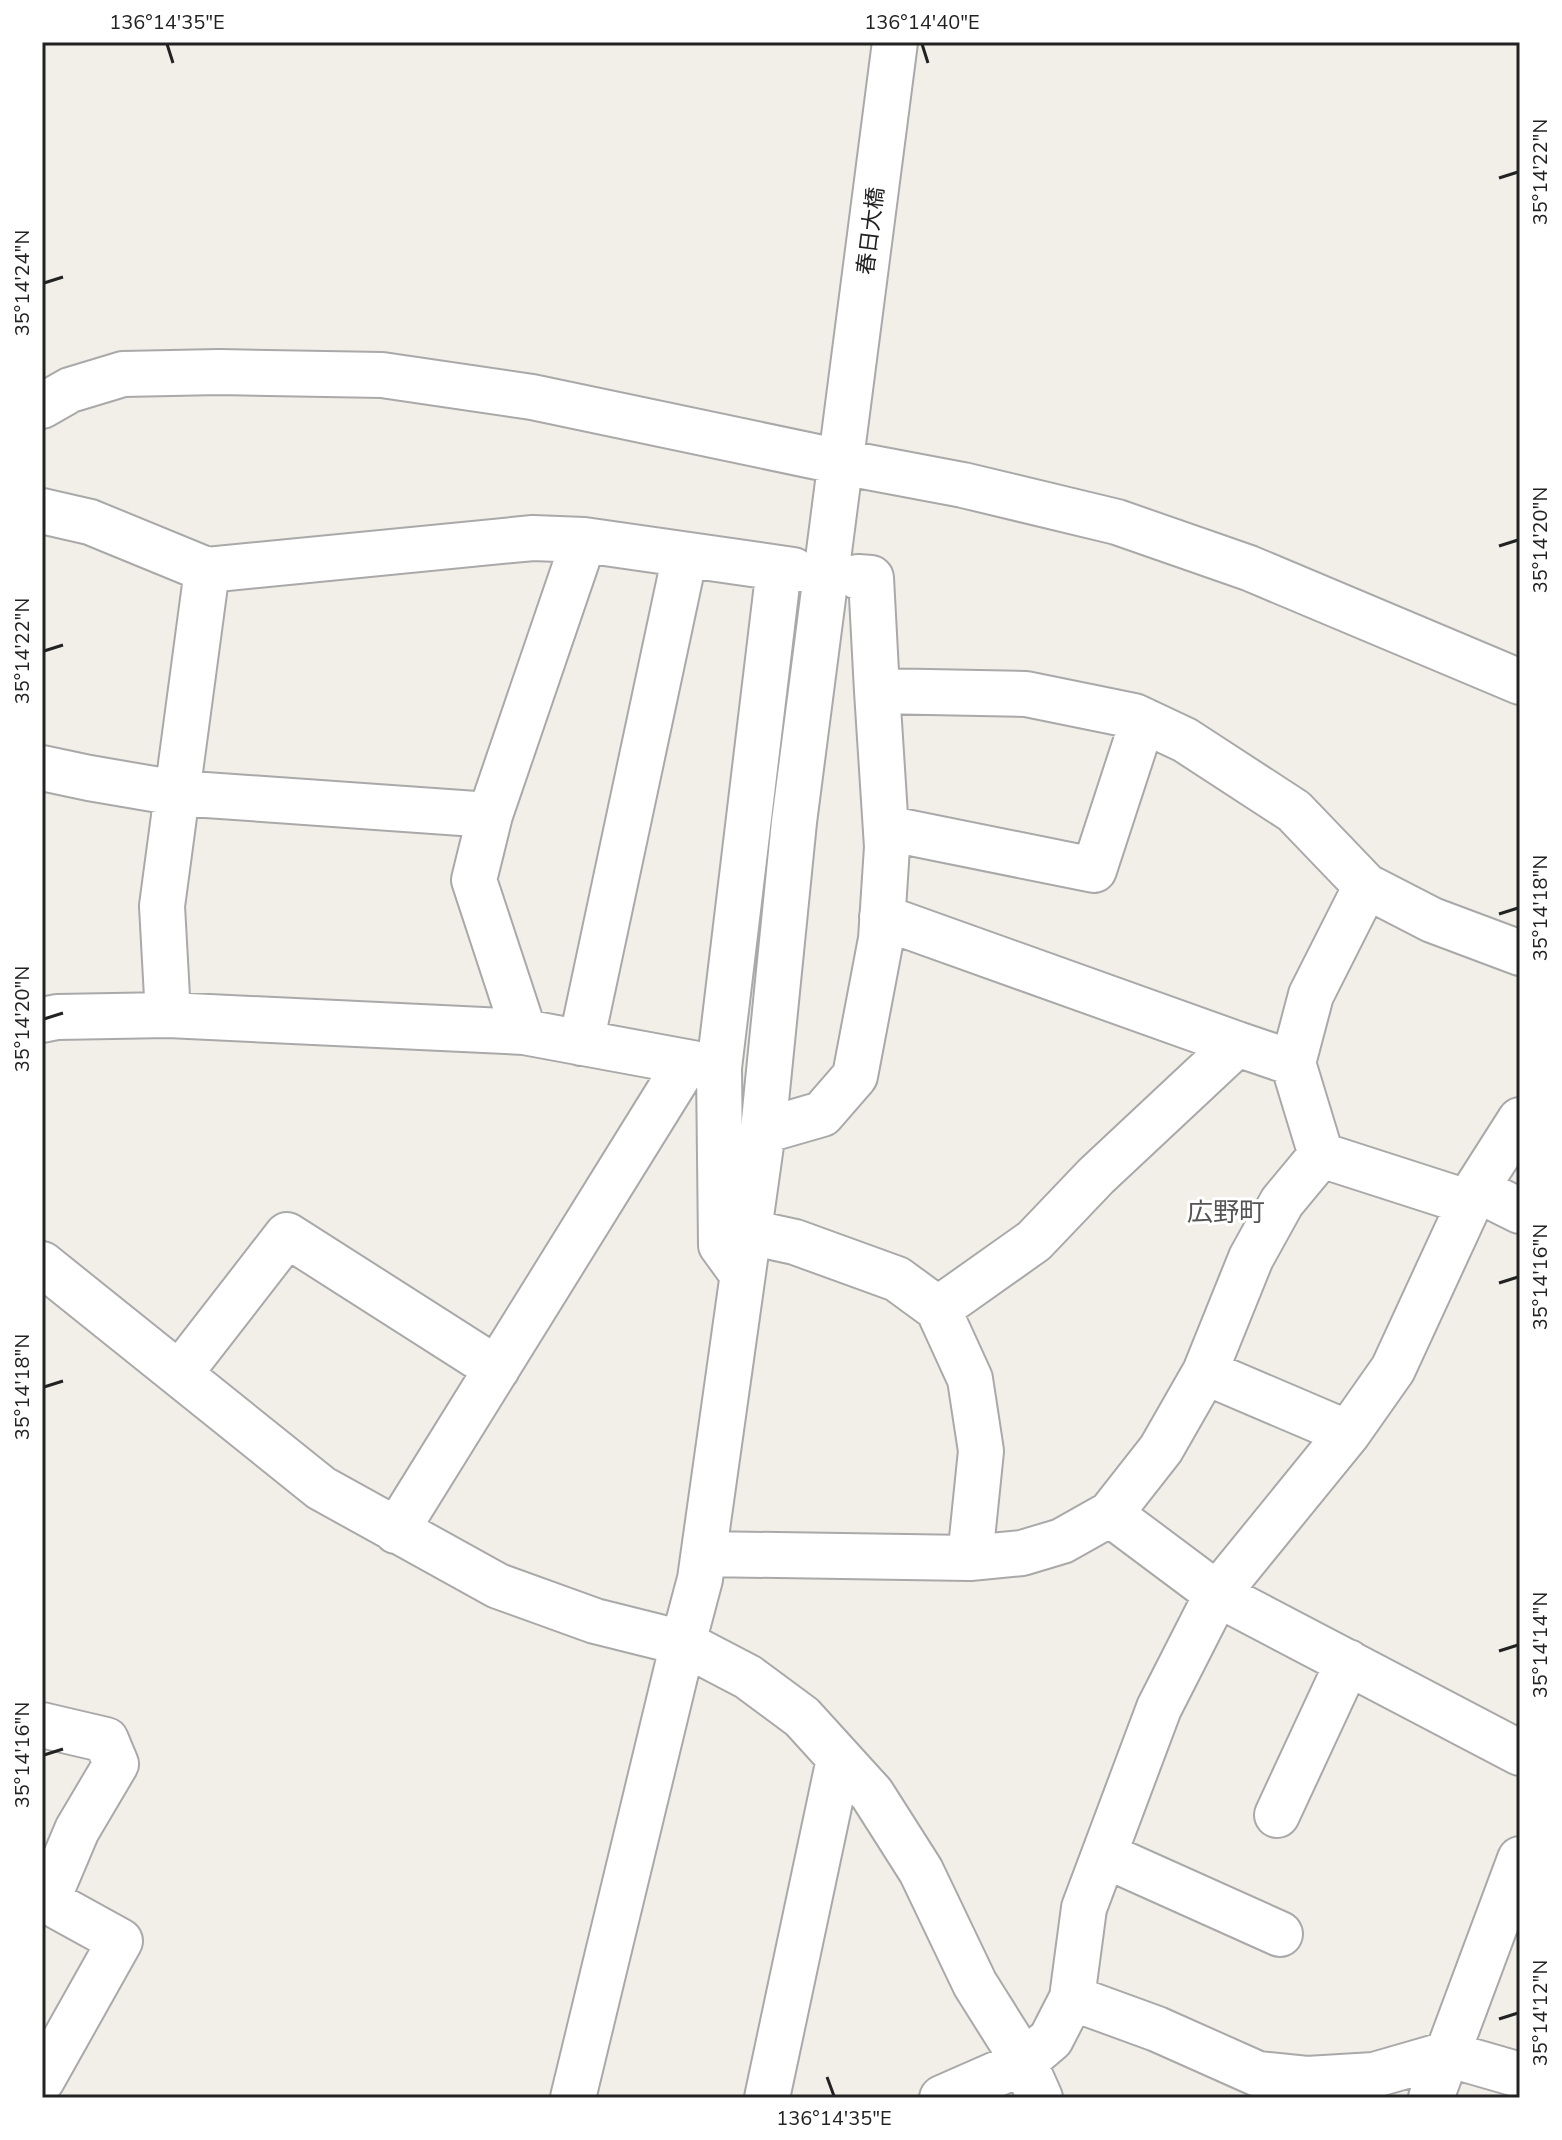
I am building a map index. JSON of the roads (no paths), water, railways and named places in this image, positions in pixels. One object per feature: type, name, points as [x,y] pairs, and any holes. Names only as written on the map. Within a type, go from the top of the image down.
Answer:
[{"type":"street","name":"春日大橋","points":[[573,2098],[704,1554],[763,1131],[794,822],[895,42]]},
{"type":"street","points":[[42,406],[70,390],[123,374],[219,372],[382,375],[532,397],[963,485],[1117,522],[1249,568],[1520,682]]},
{"type":"street","points":[[42,511],[90,522],[207,570],[533,538],[584,540],[786,569],[703,1065],[721,1245],[743,1275]]},
{"type":"street","points":[[524,1032],[474,880],[490,815],[584,540]]},
{"type":"street","points":[[581,1043],[685,555]]},
{"type":"street","points":[[168,1015],[162,906],[207,570]]},
{"type":"street","points":[[763,1131],[822,1114],[855,1076],[881,939],[887,847],[871,578],[858,577]]},
{"type":"street","points":[[877,691],[1026,694],[1134,716],[1185,740],[1294,811],[1366,886],[1432,920],[1520,953]]},
{"type":"street","points":[[886,828],[1094,870],[1143,720]]},
{"type":"street","points":[[42,768],[177,793],[490,815]]},
{"type":"street","points":[[1321,1155],[1293,1063],[1311,995],[1366,886]]},
{"type":"street","points":[[882,917],[1293,1063]]},
{"type":"street","points":[[42,1020],[57,1017],[168,1015],[524,1032],[703,1065]]},
{"type":"street","points":[[938,1309],[1034,1241],[1096,1176],[1237,1044]]},
{"type":"street","points":[[396,1531],[497,1369],[703,1065]]},
{"type":"street","points":[[1032,2080],[1072,1998],[1084,1908],[1159,1708],[1217,1594],[1348,1433],[1393,1369],[1473,1196],[1520,1120]]},
{"type":"street","points":[[1321,1155],[1520,1211]]},
{"type":"street","points":[[704,1554],[970,1558],[1022,1553],[1062,1541],[1110,1514],[1161,1449],[1205,1372],[1251,1258],[1282,1202],[1321,1155]]},
{"type":"street","points":[[749,1232],[795,1242],[897,1279],[938,1309],[970,1379],[981,1451],[970,1558]]},
{"type":"street","points":[[180,1373],[287,1235],[497,1369]]},
{"type":"street","points":[[42,1264],[321,1488],[498,1586],[595,1621],[683,1643],[748,1677],[802,1717],[872,1794],[921,1871],[975,1984],[1032,2080]]},
{"type":"street","points":[[1205,1372],[1348,1433]]},
{"type":"street","points":[[1110,1514],[1217,1594],[1520,1753]]},
{"type":"street","points":[[1277,1815],[1348,1662]]},
{"type":"street","points":[[42,1725],[106,1740],[116,1764],[77,1830],[45,1900],[120,1941],[57,2016],[42,2080]]},
{"type":"street","points":[[767,2098],[839,1759]]},
{"type":"street","points":[[1104,1855],[1280,1934]]},
{"type":"street","points":[[1431,2098],[1520,1859]]},
{"type":"street","points":[[1072,1998],[1157,2029],[1258,2074],[1307,2079],[1374,2075],[1447,2054],[1520,2075]]},
{"type":"street","points":[[942,2098],[1032,2080]]},
{"type":"district","name":"広野町","points":[[1226,1212]]}]
